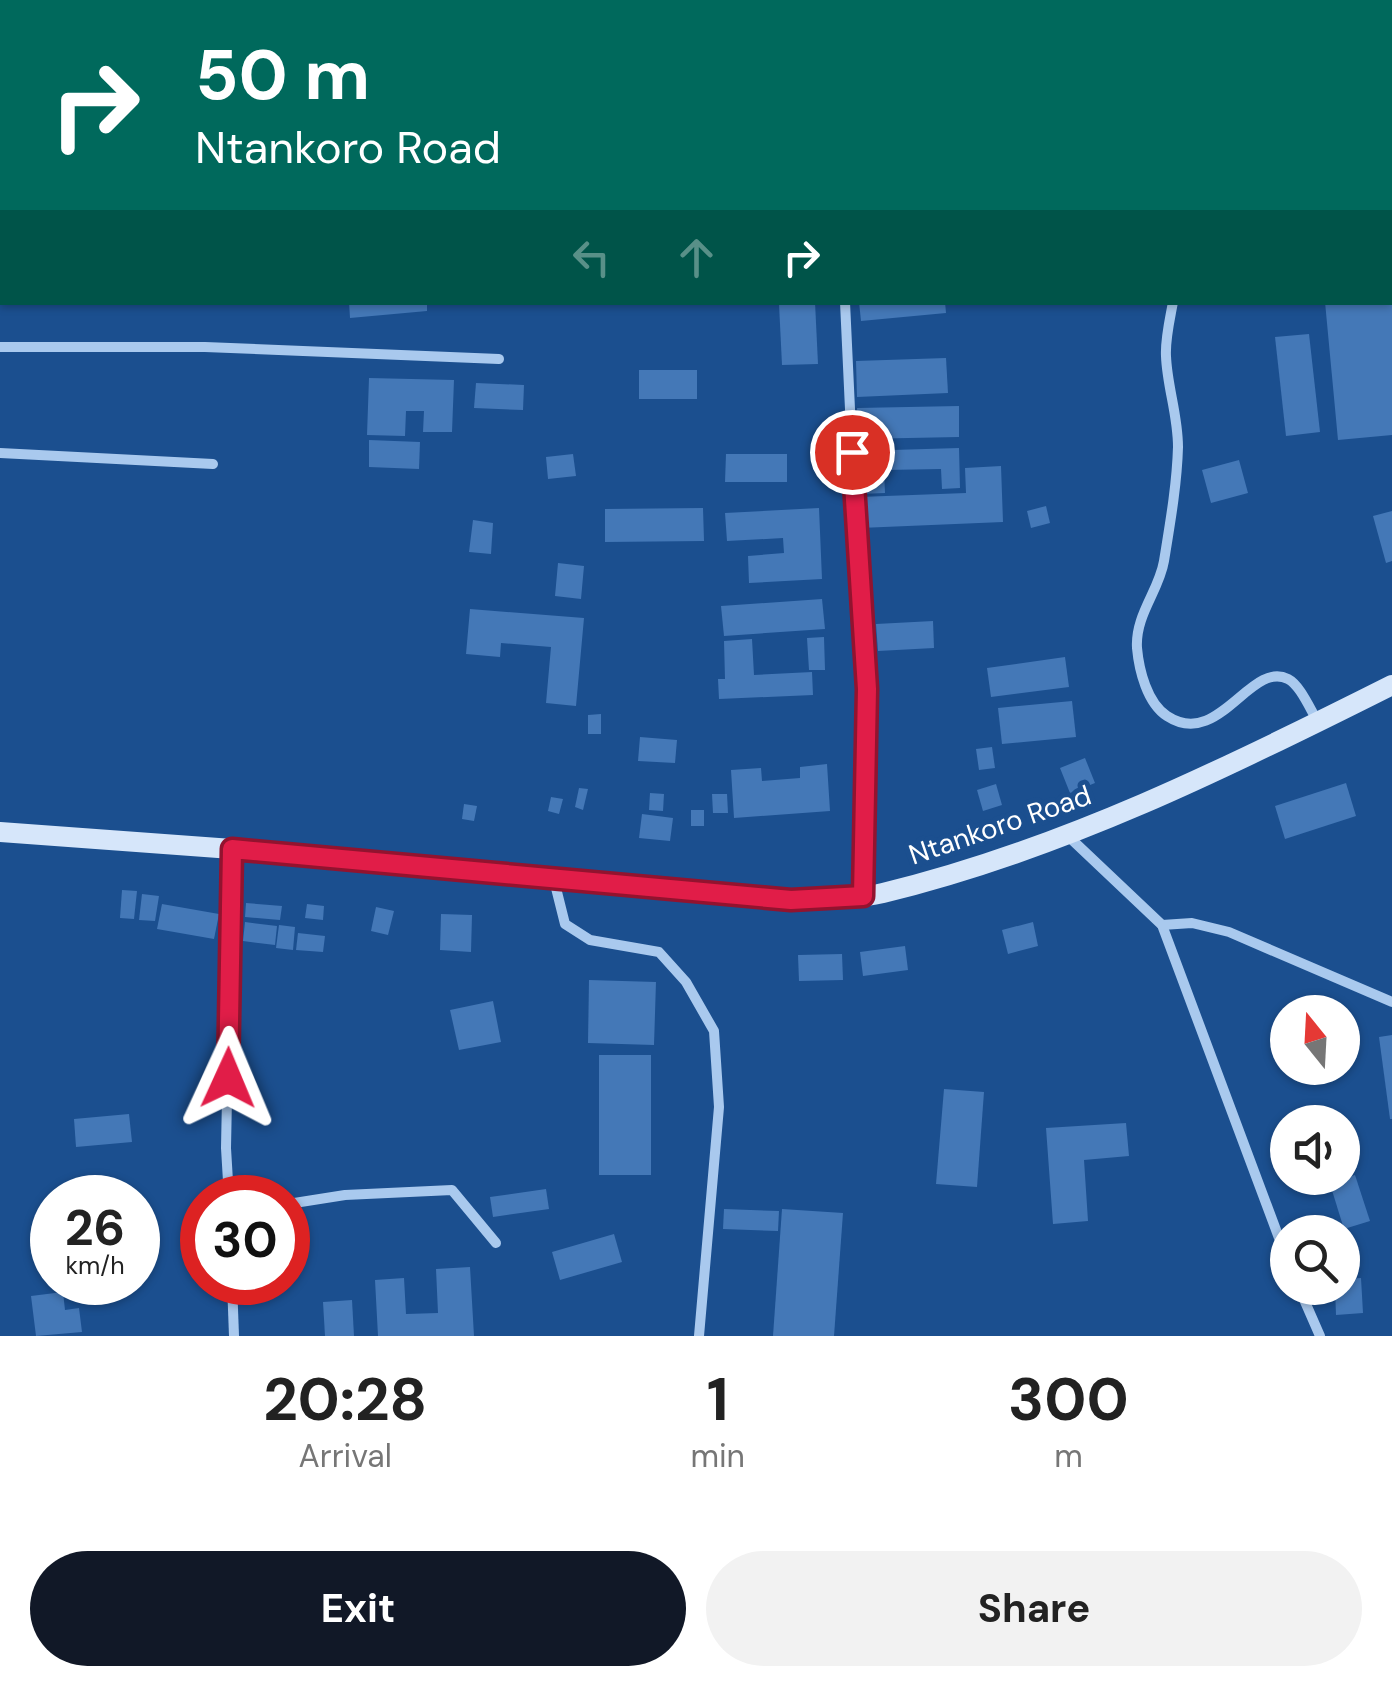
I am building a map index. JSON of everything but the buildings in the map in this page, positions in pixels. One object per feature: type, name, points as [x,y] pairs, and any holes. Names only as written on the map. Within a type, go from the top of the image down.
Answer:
[{"type":"main road","name":"Ntankoro Road","points":[[0,832],[791,900],[863,896],[1068,835],[1318,722],[1392,684]]},
{"type":"street","points":[[845,305],[856,560],[867,689],[863,896]]},
{"type":"street","points":[[1173,305],[1166,355],[1176,406],[1178,449],[1163,567],[1144,609],[1137,645],[1145,687],[1164,715],[1191,726],[1205,723],[1261,682],[1278,676],[1291,680],[1318,722]]},
{"type":"street","points":[[0,347],[205,348],[499,360]]},
{"type":"street","points":[[0,453],[213,464]]},
{"type":"street","points":[[1068,835],[1162,926],[1270,1215]]},
{"type":"street","points":[[228,1175],[232,849]]},
{"type":"street","points":[[554,879],[564,924],[590,940],[659,952],[686,982],[714,1031],[719,1108],[699,1336]]},
{"type":"street","points":[[1162,926],[1192,924],[1229,932],[1392,1002]]},
{"type":"street","points":[[310,1201],[452,1190],[496,1243]]},
{"type":"street","points":[[233,1305],[234,1336]]},
{"type":"street","points":[[1306,1305],[1320,1336]]},
{"type":"route","points":[[228,1078],[232,849],[791,900],[863,896],[867,689],[852,452]]}]
